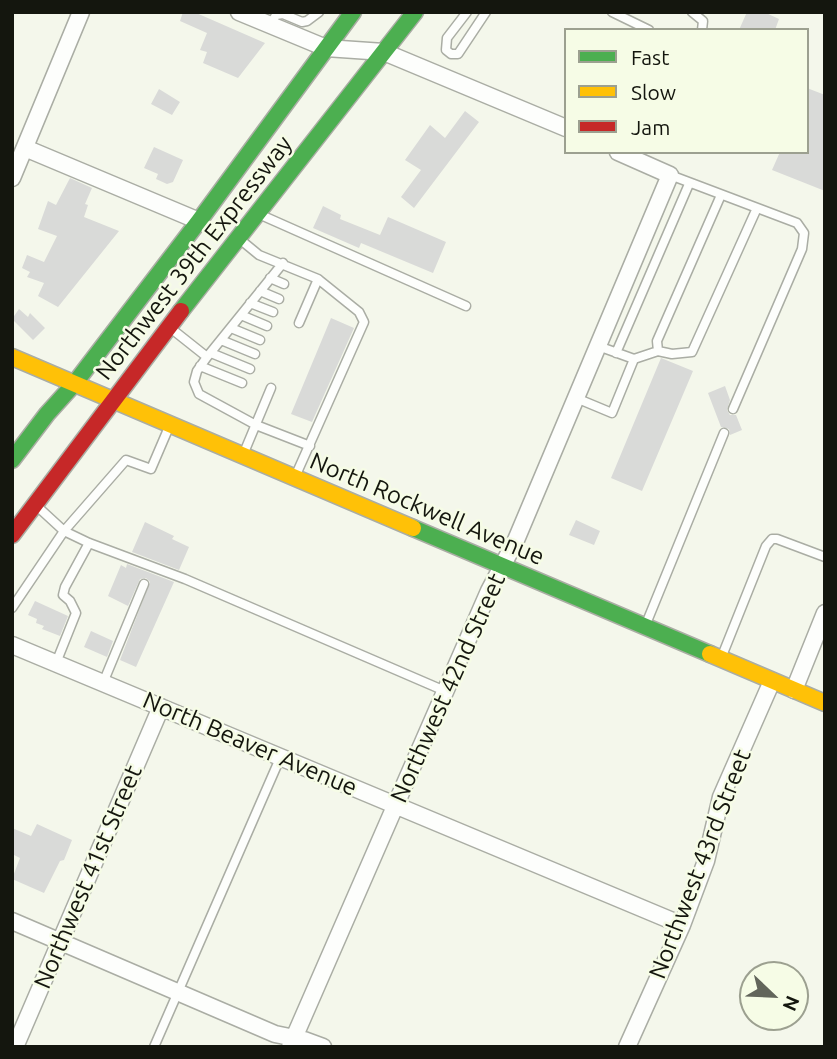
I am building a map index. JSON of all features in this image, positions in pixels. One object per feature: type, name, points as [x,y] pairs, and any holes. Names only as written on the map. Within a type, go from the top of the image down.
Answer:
[{"type":"main road","name":"Northwest 39th Expressway","points":[[12,460],[75,383],[199,221],[353,12]]},
{"type":"main road","name":"Northwest 39th Expressway","points":[[12,535],[112,400],[415,12]]},
{"type":"main road","name":"North Rockwell Avenue","points":[[12,357],[825,703]]},
{"type":"street","points":[[12,178],[81,12]]},
{"type":"street","points":[[239,12],[326,48],[384,52],[564,127]]},
{"type":"street","points":[[24,148],[199,221]]},
{"type":"street","points":[[623,154],[670,175]]},
{"type":"street","name":"Northwest 42nd Street","points":[[292,1042],[445,691],[516,540],[670,175]]},
{"type":"street","points":[[794,690],[825,613]]},
{"type":"street","name":"North Beaver Avenue","points":[[12,645],[682,925]]},
{"type":"street","name":"Northwest 43rd Street","points":[[627,1047],[682,925],[706,862],[721,797],[772,681]]},
{"type":"street","name":"Northwest 41st Street","points":[[15,1047],[161,707]]},
{"type":"street","points":[[12,921],[178,990],[292,1042],[323,1047]]},
{"type":"lane","points":[[270,25],[276,15],[283,14],[302,22],[319,12]]},
{"type":"lane","points":[[467,12],[447,38],[446,50],[451,54],[458,54],[486,12]]},
{"type":"lane","points":[[612,12],[645,28]]},
{"type":"lane","points":[[692,12],[703,21],[702,28]]},
{"type":"lane","points":[[670,175],[797,223],[804,233],[802,248],[733,409]]},
{"type":"lane","points":[[617,353],[689,184]]},
{"type":"lane","points":[[658,351],[657,341],[721,195]]},
{"type":"lane","points":[[598,346],[634,359],[658,351],[672,354],[692,352],[757,208]]},
{"type":"lane","points":[[258,213],[466,306]]},
{"type":"lane","points":[[239,238],[259,255],[318,279],[359,312],[363,323],[295,477]]},
{"type":"lane","points":[[283,263],[200,366],[194,382],[199,394],[256,425],[310,446]]},
{"type":"lane","points":[[631,268],[649,275]]},
{"type":"lane","points":[[270,278],[284,285]]},
{"type":"lane","points":[[299,323],[318,279]]},
{"type":"lane","points":[[260,291],[279,299]]},
{"type":"lane","points":[[301,292],[311,296]]},
{"type":"lane","points":[[250,303],[273,312]]},
{"type":"lane","points":[[295,306],[305,310]]},
{"type":"lane","points":[[241,315],[267,326]]},
{"type":"lane","points":[[169,327],[209,355],[250,369]]},
{"type":"lane","points":[[231,328],[260,340]]},
{"type":"lane","points":[[221,340],[256,354]]},
{"type":"lane","points":[[576,398],[612,413],[634,359]]},
{"type":"lane","points":[[200,366],[242,383]]},
{"type":"lane","points":[[243,455],[268,391]]},
{"type":"lane","points":[[12,608],[64,531],[127,460],[151,469],[170,424]]},
{"type":"lane","points":[[645,626],[724,433]]},
{"type":"lane","points":[[34,503],[64,531],[185,579],[445,691]]},
{"type":"lane","points":[[721,659],[766,546],[772,539],[825,557]]},
{"type":"lane","points":[[56,663],[76,613],[70,601],[63,595],[65,587],[89,542]]},
{"type":"lane","points":[[103,683],[144,584]]},
{"type":"lane","points":[[154,1047],[281,756]]},
{"type":"building","points":[[183,12],[194,12],[265,43],[238,78],[203,63],[207,52],[200,50],[207,33],[180,21]]},
{"type":"building","points":[[747,12],[764,12],[779,19],[776,28],[740,28]]},
{"type":"building","points":[[159,89],[180,102],[172,115],[151,104]]},
{"type":"building","points":[[809,89],[825,95],[825,191],[772,170],[779,154],[809,154]]},
{"type":"building","points":[[465,111],[479,122],[414,208],[401,197],[421,170],[405,160],[430,125],[445,138]]},
{"type":"building","points":[[154,147],[183,160],[173,182],[167,184],[156,179],[158,174],[144,168]]},
{"type":"building","points":[[70,178],[92,188],[85,204],[88,205],[84,217],[119,231],[58,307],[38,296],[44,283],[27,277],[30,272],[22,268],[27,255],[44,262],[57,236],[38,229],[48,201],[56,205]]},
{"type":"building","points":[[323,206],[341,215],[340,219],[380,235],[388,217],[446,242],[433,273],[361,243],[359,248],[313,228]]},
{"type":"building","points":[[19,309],[28,317],[30,313],[45,328],[33,340],[12,319]]},
{"type":"building","points":[[331,318],[354,328],[312,422],[291,414]]},
{"type":"building","points":[[661,358],[693,371],[642,491],[611,478]]},
{"type":"building","points":[[725,386],[730,400],[727,410],[730,415],[736,415],[742,430],[730,435],[729,429],[721,427],[708,393]]},
{"type":"building","points":[[576,520],[600,531],[594,545],[569,535]]},
{"type":"building","points":[[145,522],[174,536],[172,539],[189,547],[179,570],[132,552]]},
{"type":"building","points":[[127,564],[174,582],[136,667],[120,660],[150,582],[146,578],[140,579],[128,606],[108,596],[121,565],[126,568]]},
{"type":"building","points":[[35,601],[68,616],[60,636],[42,629],[44,626],[36,623],[37,619],[28,615]]},
{"type":"building","points":[[91,631],[113,641],[107,657],[84,647]]},
{"type":"building","points":[[37,824],[72,840],[64,860],[60,861],[44,893],[12,879],[20,858],[12,854],[12,828],[31,836]]},
{"type":"traffic: fast","points":[[12,460],[75,383],[199,221],[353,12]]},
{"type":"traffic: fast","points":[[181,311],[415,12]]},
{"type":"traffic: fast","points":[[413,528],[710,654]]},
{"type":"traffic: slow","points":[[12,357],[413,528]]},
{"type":"traffic: slow","points":[[710,654],[825,703]]},
{"type":"traffic: jam","points":[[12,535],[181,311]]}]
